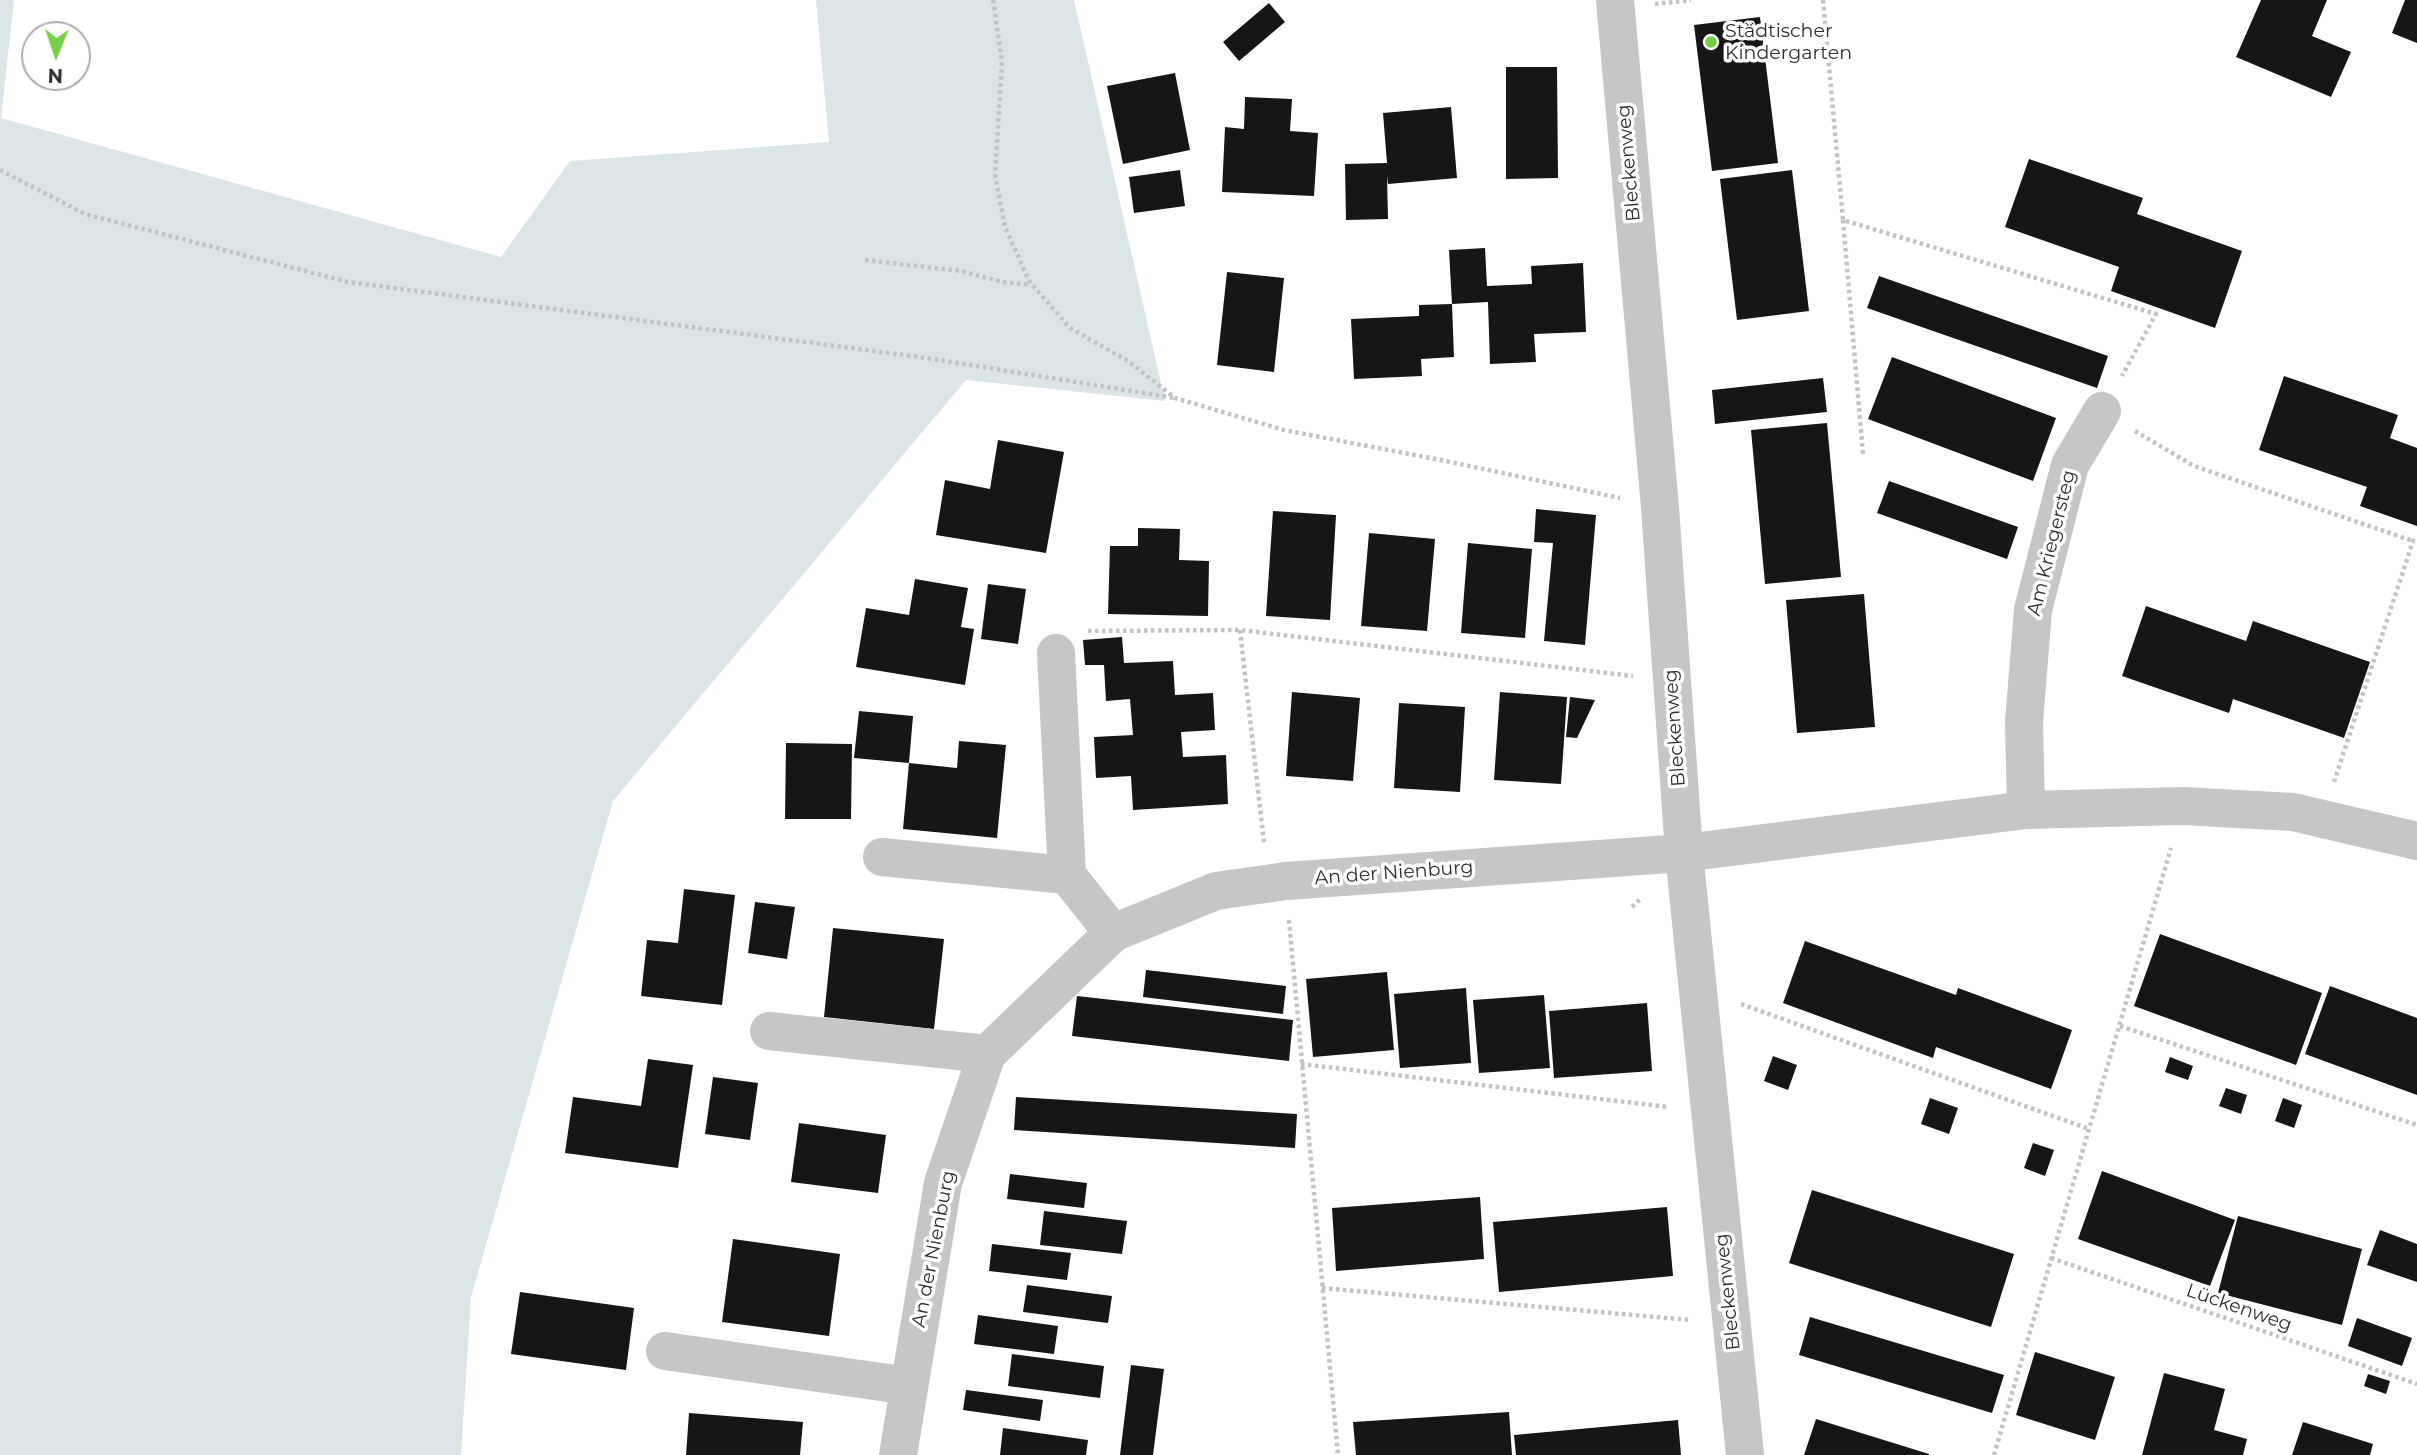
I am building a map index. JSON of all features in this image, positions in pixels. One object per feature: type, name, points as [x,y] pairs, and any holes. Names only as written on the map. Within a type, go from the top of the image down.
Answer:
[{"type":"street","name":"Bleckenweg","points":[[1615,0],[1660,507],[1684,853],[1745,1455]]},
{"type":"street","name":"Am Kriegersteg","points":[[2026,810],[2024,722],[2033,610],[2070,465],[2102,411]]},
{"type":"street","points":[[1056,653],[1067,875],[1112,933]]},
{"type":"street","points":[[1684,853],[2026,810],[2183,806],[2293,812],[2417,841]]},
{"type":"street","name":"An der Nienburg","points":[[898,1455],[943,1183],[987,1054],[1112,933],[1216,891],[1277,882],[1684,853]]},
{"type":"street","points":[[882,857],[1067,875]]},
{"type":"street","points":[[769,1031],[987,1054]]},
{"type":"street","points":[[665,1352],[909,1386]]},
{"type":"path","points":[[993,0],[1002,62],[995,175],[1005,227],[1032,285],[1070,328],[1128,361],[1175,398]]},
{"type":"path","points":[[1823,0],[1863,454]]},
{"type":"path","points":[[0,170],[85,214],[348,282],[928,358],[1175,398],[1284,430],[1446,461],[1660,507]]},
{"type":"path","points":[[1843,220],[2156,314],[2102,411],[2194,466],[2415,542],[2321,820]]},
{"type":"path","points":[[865,260],[961,271],[1003,282],[1032,285]]},
{"type":"path","points":[[1056,653],[1077,631],[1241,630],[1672,680]]},
{"type":"path","points":[[1241,630],[1301,1065],[1338,1455]]},
{"type":"path","points":[[1994,1455],[2183,806]]},
{"type":"path","points":[[1698,988],[2089,1129]]},
{"type":"path","points":[[2120,1026],[2417,1125]]},
{"type":"path","points":[[1301,1065],[1682,1109]]},
{"type":"path","name":"Lückenweg","points":[[2051,1258],[2417,1384]]},
{"type":"path","points":[[1322,1288],[1700,1321]]},
{"type":"shaded area","points":[[0,0],[14,0],[1,118],[501,257],[570,161],[829,142],[816,0],[1074,0],[1165,401],[966,380],[613,801],[471,1297],[461,1455],[0,1455]]},
{"type":"building","points":[[2261,0],[2327,0],[2312,36],[2351,52],[2331,97],[2236,57]]},
{"type":"building","points":[[2405,0],[2417,0],[2417,43],[2392,33]]},
{"type":"building","points":[[1269,3],[1285,22],[1239,61],[1223,42]]},
{"type":"building","points":[[1760,17],[1778,163],[1712,171],[1694,25]]},
{"type":"building","points":[[1506,67],[1557,67],[1558,178],[1506,179]]},
{"type":"building","points":[[1175,73],[1190,150],[1123,164],[1107,86]]},
{"type":"building","points":[[1245,97],[1292,99],[1290,131],[1318,133],[1314,196],[1222,192],[1225,127],[1244,129]]},
{"type":"building","points":[[1451,107],[1457,178],[1388,184],[1387,176],[1388,219],[1346,220],[1345,164],[1387,163],[1383,113]]},
{"type":"building","points":[[2029,159],[2143,198],[2137,214],[2242,251],[2215,328],[2111,291],[2119,267],[2005,227]]},
{"type":"building","points":[[1180,170],[1185,206],[1134,213],[1129,177]]},
{"type":"building","points":[[1792,170],[1809,311],[1737,320],[1720,179]]},
{"type":"building","points":[[1485,248],[1487,286],[1532,284],[1531,266],[1583,263],[1586,332],[1534,334],[1536,362],[1490,364],[1488,302],[1452,304],[1449,250]]},
{"type":"building","points":[[1227,272],[1284,278],[1274,372],[1217,365]]},
{"type":"building","points":[[1879,276],[2108,356],[2097,388],[1867,308]]},
{"type":"building","points":[[1452,304],[1454,357],[1421,359],[1422,376],[1354,379],[1351,319],[1419,316],[1419,305]]},
{"type":"building","points":[[1892,357],[2056,418],[2033,481],[1868,419]]},
{"type":"building","points":[[2284,376],[2398,415],[2390,438],[2417,448],[2417,526],[2360,506],[2367,487],[2259,450]]},
{"type":"building","points":[[1823,378],[1827,412],[1715,424],[1712,390]]},
{"type":"building","points":[[1827,423],[1841,577],[1765,584],[1751,430]]},
{"type":"building","points":[[998,440],[1064,452],[1046,553],[936,535],[945,480],[990,489]]},
{"type":"building","points":[[1889,481],[2018,527],[2007,559],[1877,513]]},
{"type":"building","points":[[1536,509],[1596,515],[1585,645],[1544,641],[1553,543],[1534,542]]},
{"type":"building","points":[[1273,511],[1336,515],[1330,620],[1266,616]]},
{"type":"building","points":[[1138,528],[1180,529],[1179,560],[1209,561],[1208,616],[1108,614],[1110,546],[1138,546]]},
{"type":"building","points":[[1369,533],[1435,539],[1427,631],[1361,626]]},
{"type":"building","points":[[1468,543],[1532,549],[1525,638],[1461,633]]},
{"type":"building","points":[[915,579],[968,588],[961,627],[974,629],[965,685],[856,667],[866,608],[909,615]]},
{"type":"building","points":[[988,584],[1026,589],[1018,644],[981,639]]},
{"type":"building","points":[[1864,594],[1875,727],[1797,733],[1786,600]]},
{"type":"building","points":[[2146,606],[2246,641],[2253,621],[2370,662],[2344,738],[2233,699],[2229,713],[2122,676]]},
{"type":"building","points":[[1122,637],[1124,663],[1173,661],[1175,695],[1213,693],[1215,730],[1181,732],[1183,757],[1226,755],[1228,804],[1133,810],[1131,776],[1096,778],[1094,737],[1133,735],[1130,699],[1106,701],[1104,665],[1085,665],[1083,640]]},
{"type":"building","points":[[1292,692],[1360,698],[1353,781],[1286,776]]},
{"type":"building","points":[[1500,692],[1567,697],[1561,784],[1494,780]]},
{"type":"building","points":[[1570,697],[1595,700],[1577,738],[1566,737]]},
{"type":"building","points":[[1399,703],[1465,707],[1460,792],[1394,788]]},
{"type":"building","points":[[859,711],[913,716],[909,763],[854,758]]},
{"type":"building","points":[[959,741],[1006,745],[997,838],[903,829],[909,763],[957,768]]},
{"type":"building","points":[[786,743],[852,744],[851,819],[785,819]]},
{"type":"building","points":[[684,889],[735,895],[722,1005],[641,996],[647,940],[678,943]]},
{"type":"building","points":[[755,902],[795,907],[787,959],[748,953]]},
{"type":"building","points":[[833,928],[944,939],[934,1029],[824,1017]]},
{"type":"building","points":[[2160,934],[2322,993],[2296,1065],[2134,1006]]},
{"type":"building","points":[[1805,941],[1956,995],[1958,988],[2072,1030],[2051,1089],[1936,1047],[1933,1058],[1783,1003]]},
{"type":"building","points":[[1146,970],[1286,986],[1283,1014],[1143,997]]},
{"type":"building","points":[[1387,972],[1394,1050],[1313,1057],[1306,979]]},
{"type":"building","points":[[2330,986],[2417,1018],[2417,1095],[2305,1054]]},
{"type":"building","points":[[1466,988],[1471,1063],[1400,1068],[1394,994]]},
{"type":"building","points":[[1544,995],[1550,1068],[1479,1073],[1473,1000]]},
{"type":"building","points":[[1077,996],[1293,1020],[1289,1061],[1072,1036]]},
{"type":"building","points":[[1647,1003],[1652,1071],[1554,1078],[1549,1011]]},
{"type":"building","points":[[1773,1056],[1797,1065],[1788,1090],[1764,1081]]},
{"type":"building","points":[[2170,1057],[2193,1066],[2188,1080],[2165,1072]]},
{"type":"building","points":[[648,1059],[693,1065],[678,1168],[565,1153],[573,1097],[641,1106]]},
{"type":"building","points":[[713,1077],[758,1083],[750,1140],[705,1134]]},
{"type":"building","points":[[2226,1088],[2247,1095],[2241,1114],[2219,1106]]},
{"type":"building","points":[[1016,1097],[1297,1114],[1295,1148],[1014,1130]]},
{"type":"building","points":[[1930,1098],[1958,1108],[1949,1134],[1921,1124]]},
{"type":"building","points":[[2283,1098],[2302,1105],[2294,1128],[2275,1121]]},
{"type":"building","points":[[799,1123],[886,1135],[878,1193],[791,1182]]},
{"type":"building","points":[[2033,1143],[2054,1150],[2045,1176],[2024,1168]]},
{"type":"building","points":[[2102,1171],[2235,1220],[2210,1286],[2078,1239]]},
{"type":"building","points":[[1010,1174],[1087,1183],[1084,1208],[1007,1199]]},
{"type":"building","points":[[1812,1190],[2014,1254],[1991,1327],[1789,1263]]},
{"type":"building","points":[[1480,1197],[1484,1259],[1336,1271],[1332,1208]]},
{"type":"building","points":[[1667,1207],[1673,1276],[1499,1292],[1493,1222]]},
{"type":"building","points":[[1044,1211],[1127,1221],[1122,1254],[1040,1245]]},
{"type":"building","points":[[2238,1216],[2362,1249],[2342,1325],[2218,1293]]},
{"type":"building","points":[[2380,1230],[2417,1244],[2417,1282],[2367,1265]]},
{"type":"building","points":[[733,1239],[840,1254],[829,1336],[722,1322]]},
{"type":"building","points":[[992,1244],[1071,1253],[1067,1280],[989,1271]]},
{"type":"building","points":[[1027,1285],[1112,1296],[1108,1323],[1023,1312]]},
{"type":"building","points":[[520,1292],[634,1308],[626,1370],[511,1354]]},
{"type":"building","points":[[978,1315],[1058,1326],[1054,1354],[974,1344]]},
{"type":"building","points":[[1810,1317],[2004,1375],[1992,1413],[1799,1355]]},
{"type":"building","points":[[2357,1318],[2412,1338],[2402,1366],[2348,1346]]},
{"type":"building","points":[[2035,1352],[2115,1377],[2095,1440],[2016,1415]]},
{"type":"building","points":[[1012,1354],[1104,1366],[1100,1398],[1008,1386]]},
{"type":"building","points":[[1131,1365],[1164,1369],[1153,1455],[1120,1455]]},
{"type":"building","points":[[2164,1373],[2225,1389],[2214,1430],[2247,1439],[2243,1455],[2142,1455]]},
{"type":"building","points":[[2368,1374],[2390,1381],[2386,1394],[2364,1386]]},
{"type":"building","points":[[966,1390],[1043,1400],[1040,1421],[963,1410]]},
{"type":"building","points":[[1509,1412],[1512,1455],[1356,1455],[1353,1422]]},
{"type":"building","points":[[689,1413],[803,1422],[800,1455],[686,1455]]},
{"type":"building","points":[[1816,1419],[1929,1454],[1929,1455],[1804,1455]]},
{"type":"building","points":[[1678,1420],[1681,1455],[1516,1455],[1514,1435]]},
{"type":"building","points":[[2303,1422],[2373,1444],[2370,1455],[2292,1455]]},
{"type":"building","points":[[1003,1428],[1088,1440],[1086,1455],[1000,1455]]},
{"type":"place","name":"Städtischer Kindergarten","points":[[1711,42]]}]
